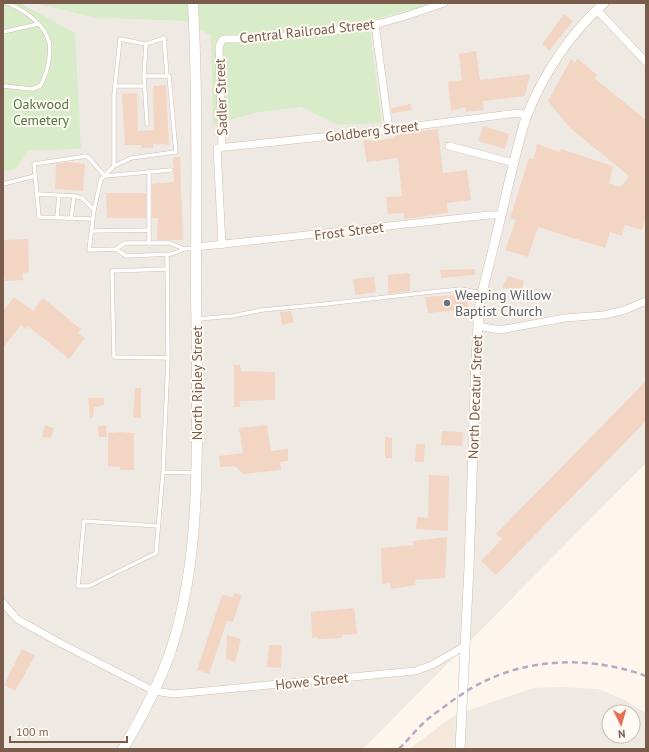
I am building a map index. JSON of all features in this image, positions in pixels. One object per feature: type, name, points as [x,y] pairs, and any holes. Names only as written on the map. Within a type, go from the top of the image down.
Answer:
[{"type":"main road","name":"North Ripley Street","points":[[123,749],[154,691],[170,652],[186,593],[192,547],[196,473],[196,247],[198,173],[193,3]]},
{"type":"street","name":"Central Railroad Street","points":[[219,47],[222,40],[225,39],[257,39],[347,29],[375,24],[406,16],[444,3]]},
{"type":"street","name":"North Decatur Street","points":[[460,749],[469,567],[476,359],[482,293],[527,115],[549,71],[572,37],[604,3]]},
{"type":"street","points":[[597,10],[646,62]]},
{"type":"street","points":[[375,24],[389,130]]},
{"type":"street","name":"Sadler Street","points":[[219,47],[219,148],[222,245]]},
{"type":"street","name":"Goldberg Street","points":[[219,148],[389,130],[518,113],[527,115]]},
{"type":"street","points":[[449,146],[514,163]]},
{"type":"street","name":"Frost Street","points":[[196,247],[489,215],[501,215]]},
{"type":"street","points":[[478,326],[500,330],[565,318],[604,315],[625,310],[646,301]]},
{"type":"street","name":"Howe Street","points":[[3,604],[17,619],[60,643],[154,691],[174,694],[415,671],[432,665],[464,646]]},
{"type":"lane","points":[[3,86],[32,89],[40,86],[50,58],[50,48],[47,37],[38,24],[26,12],[7,3]]},
{"type":"lane","points":[[3,32],[38,24]]},
{"type":"lane","points":[[114,166],[115,86],[120,39],[146,44],[164,38],[176,152],[131,158],[114,166],[101,179],[94,210],[89,250],[116,249],[125,243],[170,243],[184,249]]},
{"type":"lane","points":[[146,44],[144,76],[147,124]]},
{"type":"lane","points":[[144,76],[167,76]]},
{"type":"lane","points":[[115,86],[145,86]]},
{"type":"lane","points":[[93,219],[39,217],[34,164],[87,156],[105,176]]},
{"type":"lane","points":[[105,176],[171,170]]},
{"type":"lane","points":[[148,172],[149,243]]},
{"type":"lane","points":[[3,184],[35,176]]},
{"type":"lane","points":[[37,194],[74,196],[82,198],[94,210]]},
{"type":"lane","points":[[57,218],[59,195]]},
{"type":"lane","points":[[72,218],[74,196]]},
{"type":"lane","points":[[92,231],[149,230]]},
{"type":"lane","points":[[116,249],[126,256],[172,254],[184,249],[196,247]]},
{"type":"lane","points":[[158,526],[84,521],[78,586],[89,586],[156,553],[163,472],[168,358],[167,254]]},
{"type":"lane","points":[[168,268],[112,271],[114,357],[168,358]]},
{"type":"lane","points":[[196,319],[232,316],[262,310],[461,289],[482,293]]},
{"type":"lane","points":[[163,472],[196,473]]},
{"type":"shaded area","points":[[20,3],[33,3],[96,18],[184,21],[211,36],[233,120],[256,113],[302,107],[338,125],[382,122],[369,21],[438,3],[646,3],[646,463],[363,749],[3,749],[3,172],[16,169],[29,151],[81,149],[30,8]]},
{"type":"shaded area","points":[[561,687],[598,689],[631,704],[601,704],[601,744],[641,744],[641,710],[646,713],[646,749],[453,749],[455,715],[533,688]]},
{"type":"shaded area","points":[[455,715],[453,749],[409,749]]},
{"type":"green space","name":"Oakwood Cemetery","points":[[3,3],[20,3],[75,33],[81,149],[29,151],[16,169],[3,172]]},
{"type":"green space","points":[[33,3],[438,3],[369,21],[382,123],[338,125],[301,107],[256,113],[213,125],[211,36],[184,21],[96,18]]},
{"type":"building","points":[[564,14],[573,21],[549,51],[542,44]]},
{"type":"building","points":[[476,51],[480,80],[530,74],[525,96],[483,101],[484,110],[466,112],[465,107],[451,111],[448,82],[462,80],[459,54]]},
{"type":"building","points":[[577,58],[597,75],[594,78],[646,120],[646,218],[642,230],[625,225],[622,236],[610,232],[605,248],[538,227],[528,257],[505,250],[516,220],[510,218],[529,158],[534,159],[537,144],[560,152],[561,149],[613,166],[609,183],[621,187],[629,176],[569,127],[548,101],[571,59],[575,63]]},
{"type":"building","points":[[166,85],[169,145],[153,144],[153,148],[141,148],[141,145],[125,145],[122,94],[137,93],[138,131],[154,130],[153,86]]},
{"type":"building","points":[[410,104],[412,110],[392,113],[391,108]]},
{"type":"building","points":[[483,126],[509,134],[505,149],[478,141]]},
{"type":"building","points":[[438,129],[443,173],[467,170],[471,200],[447,203],[448,213],[404,219],[404,213],[388,214],[386,197],[402,196],[398,158],[367,162],[363,140],[375,141],[395,138],[395,134]]},
{"type":"building","points":[[173,157],[180,157],[183,240],[157,240],[158,218],[152,218],[152,184],[174,182]]},
{"type":"building","points":[[66,162],[85,164],[83,191],[55,189],[56,164]]},
{"type":"building","points":[[106,193],[146,193],[146,218],[107,218]]},
{"type":"building","points":[[28,239],[29,272],[22,273],[23,280],[5,281],[3,274],[3,240]]},
{"type":"building","points":[[475,269],[475,275],[441,278],[440,270]]},
{"type":"building","points":[[410,273],[410,291],[388,294],[388,275]]},
{"type":"building","points":[[508,276],[524,281],[521,293],[502,287]]},
{"type":"building","points":[[374,277],[376,292],[355,295],[353,279]]},
{"type":"building","name":"Weeping Willow Baptist Church","points":[[467,294],[468,309],[428,313],[425,297]]},
{"type":"building","points":[[14,297],[33,311],[43,298],[81,329],[78,333],[85,338],[69,359],[28,326],[26,329],[21,325],[3,348],[3,311]]},
{"type":"building","points":[[291,311],[294,322],[282,325],[280,312]]},
{"type":"building","points":[[234,365],[240,365],[241,371],[275,372],[275,400],[240,401],[240,407],[234,407]]},
{"type":"building","points":[[646,381],[646,421],[496,575],[481,561],[502,539],[496,534]]},
{"type":"building","points":[[135,388],[141,388],[141,418],[133,418]]},
{"type":"building","points":[[88,398],[104,398],[104,405],[94,407],[93,418],[90,418]]},
{"type":"building","points":[[45,425],[54,428],[51,438],[42,437]]},
{"type":"building","points":[[106,425],[107,437],[99,437],[98,426]]},
{"type":"building","points":[[267,425],[271,451],[288,449],[288,461],[280,462],[281,470],[243,474],[235,466],[220,467],[219,456],[243,453],[239,428]]},
{"type":"building","points":[[442,431],[463,432],[462,446],[441,445]]},
{"type":"building","points":[[108,433],[134,433],[134,470],[120,470],[120,467],[108,466]]},
{"type":"building","points":[[385,437],[392,438],[392,458],[385,458]]},
{"type":"building","points":[[416,444],[425,444],[424,462],[415,462]]},
{"type":"building","points":[[429,475],[449,476],[448,531],[416,529],[417,517],[428,518]]},
{"type":"building","points":[[447,537],[445,578],[415,580],[416,585],[391,589],[390,583],[382,584],[381,548],[414,545],[413,541]]},
{"type":"building","points":[[234,593],[242,595],[233,622],[227,621],[209,674],[197,670],[222,595],[233,597]]},
{"type":"building","points":[[354,608],[357,634],[342,635],[342,638],[312,638],[311,612]]},
{"type":"building","points":[[227,635],[241,639],[235,662],[226,659]]},
{"type":"building","points":[[269,645],[282,645],[281,668],[267,667]]},
{"type":"building","points":[[22,649],[35,656],[15,691],[4,685]]},
{"type":"railway","points":[[399,749],[429,718],[464,693],[478,684],[504,673],[524,667],[565,662],[585,663],[606,665],[646,676]]},
{"type":"place","name":"Weeping Willow Baptist Church","points":[[447,303]]}]
